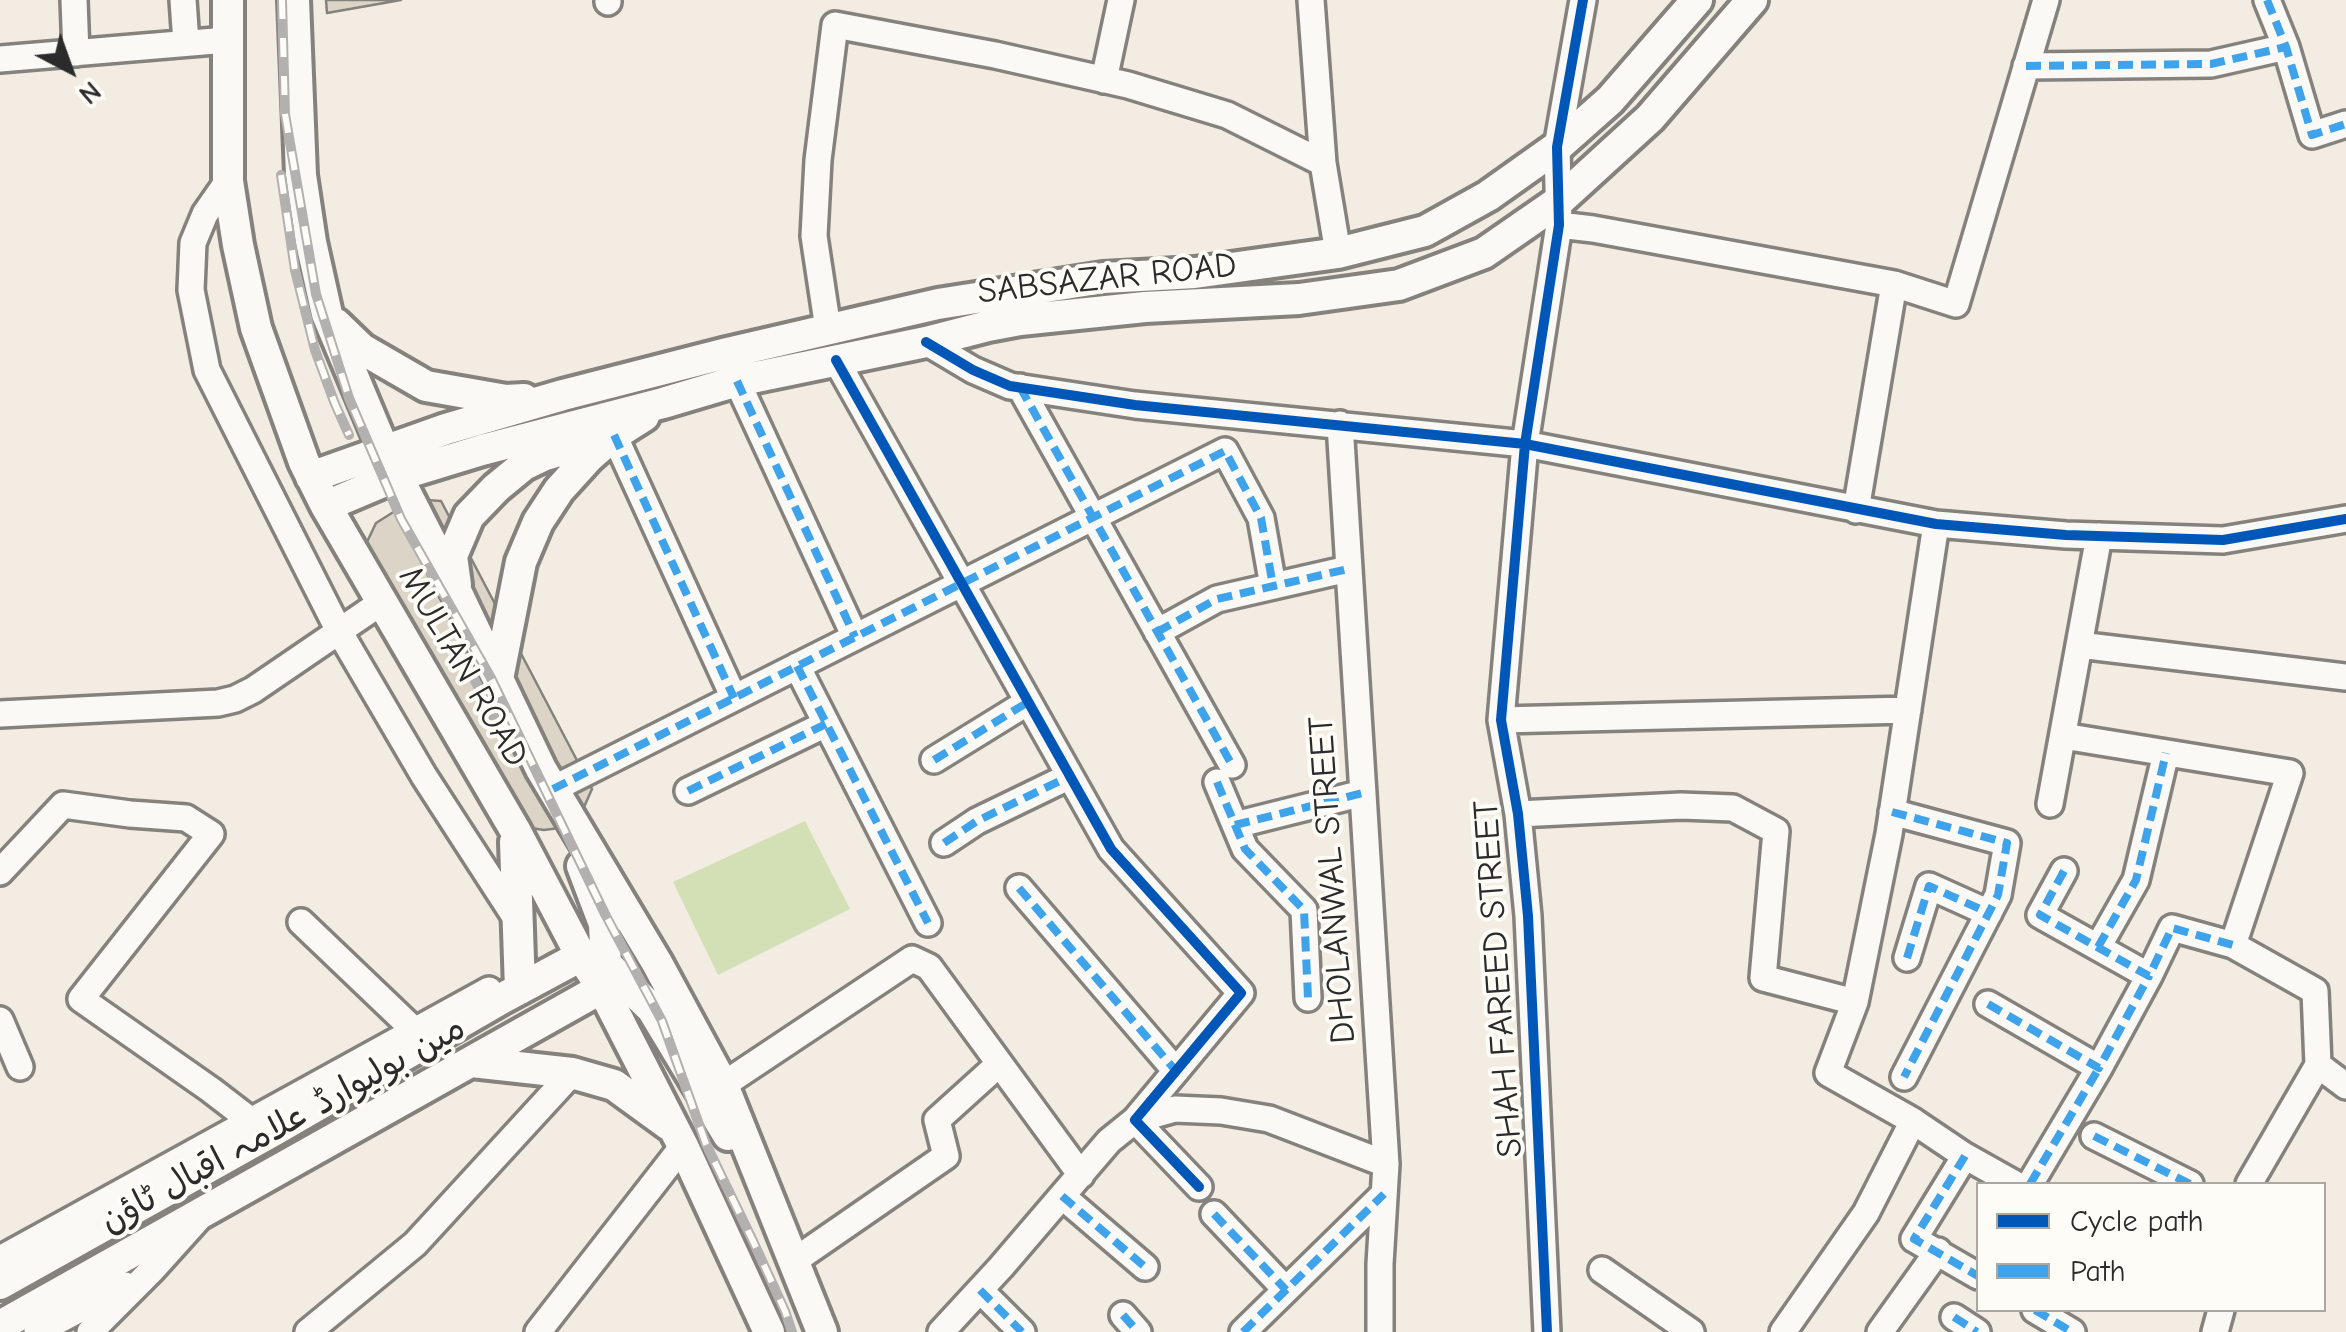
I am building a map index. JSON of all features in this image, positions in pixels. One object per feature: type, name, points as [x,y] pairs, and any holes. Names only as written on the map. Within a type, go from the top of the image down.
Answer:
[{"type":"main road","name":"MULTAN ROAD","points":[[228,0],[228,180],[256,328],[287,420],[326,506],[597,970],[679,1138],[761,1327]]},
{"type":"main road","name":"MULTAN ROAD","points":[[294,0],[301,175],[327,314],[390,463],[547,779],[657,963],[723,1085],[822,1332]]},
{"type":"main road","name":"SABSAZAR ROAD","points":[[311,478],[482,450],[664,404],[736,381],[926,342],[981,312],[1103,278],[1196,273],[1338,253],[1425,231],[1488,196],[1557,147],[1610,100],[1697,0]]},
{"type":"main road","name":"SABSAZAR ROAD","points":[[326,506],[390,463],[563,395],[938,304],[1020,320],[1145,307],[1299,299],[1399,285],[1484,254],[1559,213],[1650,118],[1752,0]]},
{"type":"main road","points":[[327,314],[362,349],[426,386],[506,400],[563,395]]},
{"type":"main road","points":[[498,679],[521,562],[538,522],[559,490],[589,457],[614,435],[664,404]]},
{"type":"main road","points":[[457,593],[452,556],[469,516],[496,488],[524,464],[614,435]]},
{"type":"main road","points":[[547,779],[604,924],[597,970],[652,1009],[768,1199]]},
{"type":"main road","points":[[515,830],[519,980]]},
{"type":"main road","name":"مین بولیوارڈ علامہ اقبال ٹاؤن","points":[[2,1271],[519,980],[597,970]]},
{"type":"main road","name":"مین بولیوارڈ علامہ اقبال ٹاؤن","points":[[0,1326],[472,1062],[597,970]]},
{"type":"main road","points":[[472,1062],[572,1072],[614,1085],[679,1138]]},
{"type":"street","points":[[74,0],[76,53]]},
{"type":"street","points":[[183,0],[186,44]]},
{"type":"street","points":[[1104,80],[1121,0]]},
{"type":"street","points":[[1311,0],[1323,163],[1338,253]]},
{"type":"street","name":"SHAH FAREED STREET","points":[[1547,1332],[1528,916],[1518,814],[1501,720],[1525,444],[1559,213],[1557,147],[1584,0]]},
{"type":"street","points":[[1559,213],[1593,229],[1894,284],[1956,304],[2046,0]]},
{"type":"street","points":[[2267,0],[2312,135],[2346,124]]},
{"type":"street","points":[[828,329],[814,236],[818,160],[835,26],[995,55],[1104,80],[1227,115],[1323,163]]},
{"type":"street","points":[[0,59],[227,40]]},
{"type":"street","points":[[2026,66],[2211,64],[2286,48]]},
{"type":"street","points":[[228,180],[192,244],[192,290],[206,370],[339,630],[424,776],[518,923]]},
{"type":"street","points":[[1856,510],[1894,284]]},
{"type":"street","points":[[926,342],[1010,386],[1135,405],[1525,444],[1936,524],[2223,540],[2346,519]]},
{"type":"street","points":[[836,360],[1112,849],[1241,993],[1135,1120],[1109,1140],[941,1332]]},
{"type":"street","points":[[736,381],[854,637]]},
{"type":"street","points":[[1020,387],[1157,632],[1225,774],[1235,826],[1245,849],[1304,910],[1308,998]]},
{"type":"street","name":"DHOLANWAL STREET","points":[[1340,424],[1386,1164],[1380,1332]]},
{"type":"street","points":[[614,435],[734,698]]},
{"type":"street","points":[[547,779],[734,698],[1225,451],[1261,518],[1272,586]]},
{"type":"street","points":[[1936,524],[1892,812],[1855,1002],[1828,1072],[2011,1182]]},
{"type":"street","points":[[2050,804],[2099,536]]},
{"type":"street","points":[[1157,632],[1217,599],[1348,569]]},
{"type":"street","points":[[0,714],[235,700],[382,602]]},
{"type":"street","points":[[2080,645],[2346,677]]},
{"type":"street","points":[[797,666],[928,923]]},
{"type":"street","points":[[934,760],[1028,702]]},
{"type":"street","points":[[1501,720],[1908,710]]},
{"type":"street","points":[[688,791],[826,724]]},
{"type":"street","points":[[2063,736],[2290,774],[2232,945]]},
{"type":"street","points":[[2098,947],[2136,880],[2166,753]]},
{"type":"street","points":[[944,844],[977,822],[1070,776]]},
{"type":"street","points":[[1235,826],[1363,793]]},
{"type":"street","points":[[0,872],[63,805],[186,818],[211,834],[81,998],[250,1120]]},
{"type":"street","points":[[1518,814],[1681,806],[1733,808],[1776,831],[1763,978],[1855,1002]]},
{"type":"street","points":[[1892,812],[2007,844],[1998,895],[1904,1077]]},
{"type":"street","points":[[2064,871],[2040,914],[2149,976]]},
{"type":"street","points":[[1907,958],[1929,886],[1989,913]]},
{"type":"street","points":[[1019,888],[1176,1070]]},
{"type":"street","points":[[301,922],[414,1030]]},
{"type":"street","points":[[2031,1182],[2100,1068],[2172,928],[2232,945],[2315,991],[2318,1066],[2250,1182]]},
{"type":"street","points":[[723,1085],[912,959],[930,967],[1081,1175]]},
{"type":"street","points":[[2,1271],[250,1120],[414,1030],[519,980]]},
{"type":"street","points":[[1988,1004],[2100,1068]]},
{"type":"street","points":[[0,1020],[20,1067]]},
{"type":"street","points":[[794,1261],[946,1156],[936,1120],[999,1064]]},
{"type":"street","points":[[2318,1066],[2346,1086]]},
{"type":"street","points":[[308,1332],[415,1244],[572,1072]]},
{"type":"street","points":[[1135,1120],[1175,1109],[1238,1114],[1269,1120],[1386,1164]]},
{"type":"street","points":[[1135,1120],[1199,1187]]},
{"type":"street","points":[[1783,1332],[1866,1213],[1912,1120]]},
{"type":"street","points":[[2094,1136],[2186,1182]]},
{"type":"street","points":[[538,1332],[679,1138]]},
{"type":"street","points":[[1965,1156],[1914,1240],[1976,1273]]},
{"type":"street","points":[[1244,1332],[1384,1194]]},
{"type":"street","points":[[1062,1196],[1145,1267]]},
{"type":"street","points":[[90,1332],[204,1213]]},
{"type":"street","points":[[1214,1214],[1286,1290]]},
{"type":"street","points":[[1880,1332],[1938,1252]]},
{"type":"street","points":[[38,1332],[152,1270]]},
{"type":"street","points":[[1602,1270],[1690,1332]]},
{"type":"street","points":[[980,1290],[1022,1332]]},
{"type":"street","points":[[2038,1312],[2072,1332]]},
{"type":"street","points":[[1954,1317],[1977,1332]]},
{"type":"green space","points":[[805,821],[850,909],[718,975],[673,882]]},
{"type":"building","points":[[326,0],[401,0],[327,13]]},
{"type":"building","points":[[441,501],[592,789],[580,816],[567,827],[524,827],[500,798],[366,544],[376,523],[403,506]]},
{"type":"railway","points":[[282,0],[285,114],[316,294],[349,398],[401,519],[491,678],[605,914],[662,1021],[706,1144],[792,1332]]},
{"type":"railway","points":[[281,175],[295,270],[315,350],[349,435]]},
{"type":"railway","points":[[461,653],[495,720]]},
{"type":"marked path","points":[[2267,0],[2286,47],[2312,135],[2346,124]]},
{"type":"marked path","points":[[2026,66],[2211,64],[2286,47]]},
{"type":"marked path","points":[[737,381],[855,637]]},
{"type":"marked path","points":[[1020,387],[1232,765]]},
{"type":"marked path","points":[[614,435],[734,698]]},
{"type":"marked path","points":[[553,789],[1225,451],[1261,518],[1273,586]]},
{"type":"marked path","points":[[1157,632],[1217,599],[1348,569]]},
{"type":"marked path","points":[[797,666],[928,923]]},
{"type":"marked path","points":[[934,760],[1028,702]]},
{"type":"marked path","points":[[688,791],[826,724]]},
{"type":"marked path","points":[[2098,947],[2136,880],[2166,753]]},
{"type":"marked path","points":[[944,843],[977,821],[1070,776]]},
{"type":"marked path","points":[[1217,782],[1245,849],[1304,910],[1308,998]]},
{"type":"marked path","points":[[1235,825],[1363,793]]},
{"type":"marked path","points":[[1892,812],[2007,843],[1998,895],[1904,1077]]},
{"type":"marked path","points":[[2064,871],[2040,915],[2149,976],[2172,928],[2233,945]]},
{"type":"marked path","points":[[1907,958],[1929,886],[1989,913]]},
{"type":"marked path","points":[[1019,888],[1176,1071]]},
{"type":"marked path","points":[[1988,1004],[2099,1068],[2149,976]]},
{"type":"marked path","points":[[2031,1182],[2099,1068]]},
{"type":"marked path","points":[[2094,1136],[2186,1182]]},
{"type":"marked path","points":[[1965,1156],[1914,1239],[1976,1275]]},
{"type":"marked path","points":[[1243,1332],[1384,1194]]},
{"type":"marked path","points":[[1062,1196],[1145,1267]]},
{"type":"marked path","points":[[1214,1214],[1286,1290]]},
{"type":"marked path","points":[[980,1290],[1022,1332]]},
{"type":"marked path","points":[[2038,1312],[2072,1332]]},
{"type":"marked path","points":[[1123,1315],[1138,1332]]},
{"type":"marked path","points":[[1954,1317],[1977,1332]]},
{"type":"cycle path","points":[[1547,1332],[1528,916],[1518,814],[1501,720],[1525,444],[1559,225],[1557,147],[1583,0]]},
{"type":"cycle path","points":[[926,342],[1010,386],[1135,405],[1525,444],[1936,524],[2066,535],[2223,540],[2346,519]]},
{"type":"cycle path","points":[[836,360],[1111,849],[1241,993],[1135,1120],[1199,1187]]}]
